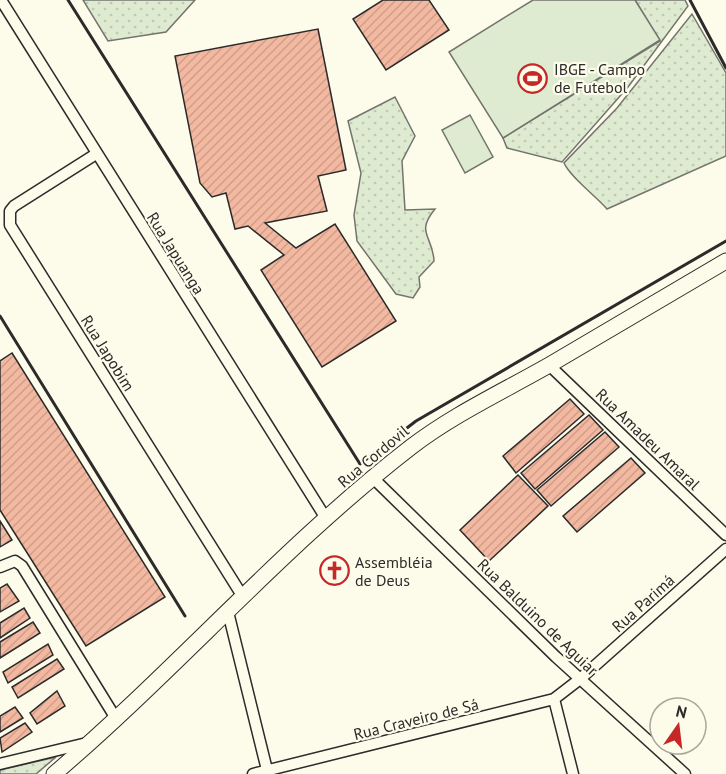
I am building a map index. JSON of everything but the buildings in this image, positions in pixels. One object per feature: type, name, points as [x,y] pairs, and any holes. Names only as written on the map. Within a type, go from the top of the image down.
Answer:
[{"type":"main road","name":"Rua Cordovil","points":[[54,774],[373,478],[444,423],[549,365],[726,261]]},
{"type":"street","name":"Rua Japuanga","points":[[1,0],[327,520]]},
{"type":"street","name":"Rua Japobim","points":[[96,154],[14,206],[10,211],[10,225],[243,597]]},
{"type":"street","name":"Rua Amadeu Amaral","points":[[549,365],[726,535]]},
{"type":"street","name":"Rua Balduino de Aguiar","points":[[373,478],[580,679],[685,774]]},
{"type":"street","name":"Rua Parimá","points":[[580,679],[726,549]]},
{"type":"street","points":[[0,567],[10,561],[22,566],[115,717]]},
{"type":"street","points":[[228,612],[268,772]]},
{"type":"street","name":"Rua Craveiro de Sá","points":[[253,774],[554,699],[580,679]]},
{"type":"street","points":[[554,699],[573,774]]},
{"type":"street","points":[[0,764],[91,742]]},
{"type":"green space","points":[[83,0],[195,0],[166,32],[108,41]]},
{"type":"green space","name":"IBGE - Campo de Futebol","points":[[533,0],[635,0],[660,40],[503,138],[449,52]]},
{"type":"green space","points":[[635,0],[685,0],[688,6],[628,87],[562,162],[507,148],[503,138],[660,41]]},
{"type":"green space","points":[[692,14],[726,73],[726,156],[607,209],[572,175],[564,163],[617,108]]},
{"type":"green space","points":[[395,97],[415,136],[402,161],[405,210],[435,209],[426,224],[434,261],[419,277],[420,287],[413,298],[396,294],[357,241],[354,215],[361,173],[348,121]]},
{"type":"green space","points":[[470,115],[493,157],[465,173],[442,130]]},
{"type":"green space","points":[[56,757],[36,774],[0,774],[0,770]]},
{"type":"wall","points":[[68,0],[360,464],[416,421],[726,241]]},
{"type":"wall","points":[[690,0],[726,68]]},
{"type":"wall","points":[[0,316],[185,616]]},
{"type":"place","name":"IBGE - Campo de Futebol","points":[[533,78]]},
{"type":"place","name":"Assembléia de Deus","points":[[334,571]]}]
